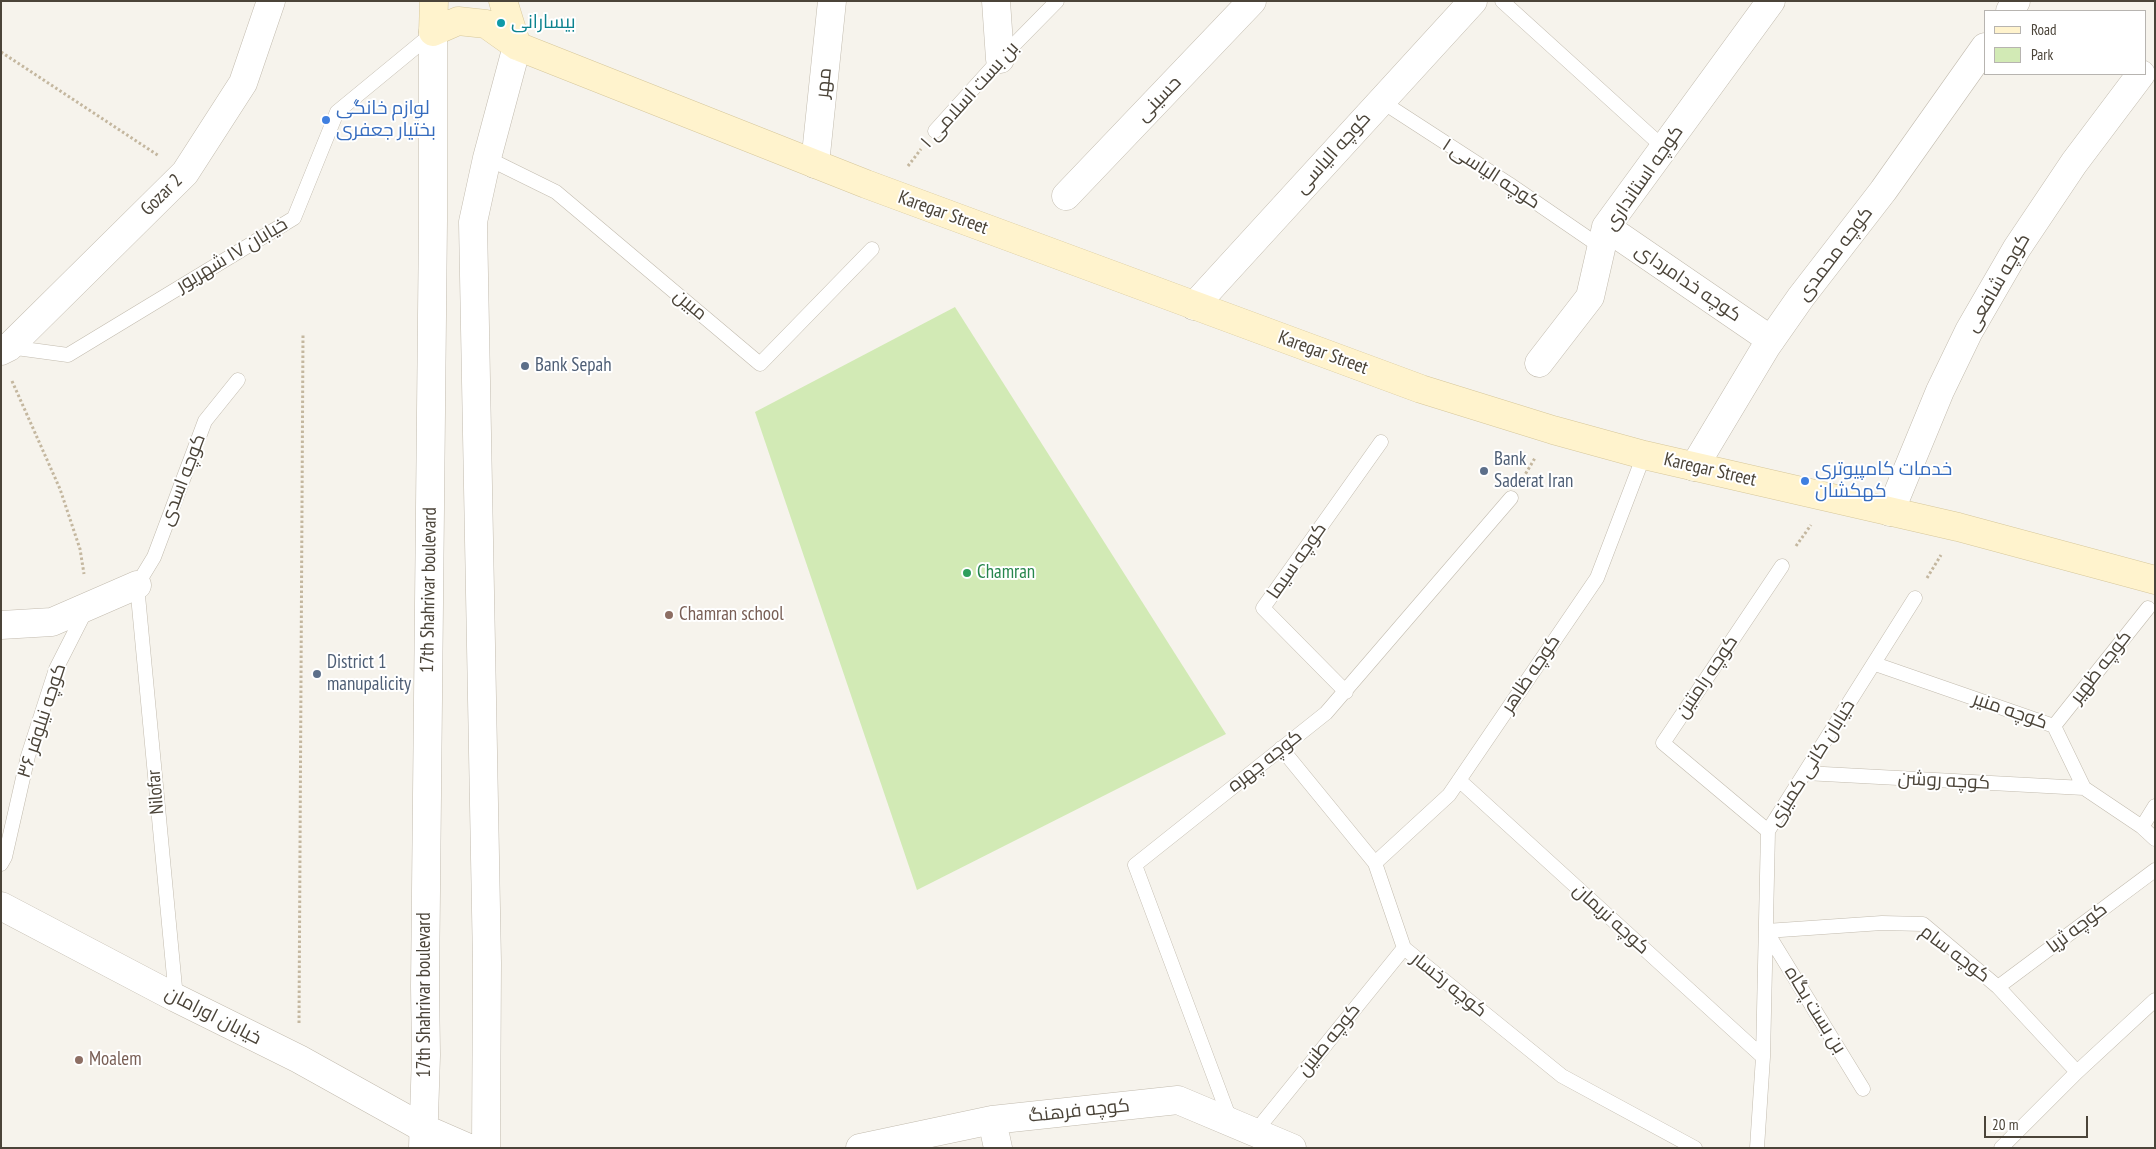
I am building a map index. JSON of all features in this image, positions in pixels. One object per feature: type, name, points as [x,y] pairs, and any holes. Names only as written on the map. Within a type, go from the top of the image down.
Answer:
[{"type":"main road","points":[[433,32],[434,1]]},
{"type":"main road","points":[[503,1],[517,46]]},
{"type":"main road","name":"Karegar Street","points":[[433,32],[458,21],[486,24],[517,46],[887,192],[1421,389],[1553,430],[1644,455],[1958,527],[2155,580]]},
{"type":"street","name":"Gozar 2","points":[[7,358],[185,173],[243,83],[271,1]]},
{"type":"street","name":"مهر","points":[[816,164],[832,1]]},
{"type":"street","points":[[996,1],[1000,59]]},
{"type":"street","name":"حسینی","points":[[1066,196],[1252,1]]},
{"type":"street","name":"کوچه الیاسی","points":[[1194,306],[1473,1]]},
{"type":"street","name":"کوچه استانداری","points":[[1539,363],[1590,297],[1604,237],[1664,148],[1771,1]]},
{"type":"street","name":"17th Shahrivar boulevard","points":[[423,1138],[426,1055],[425,986],[434,220],[433,32]]},
{"type":"street","points":[[486,1148],[487,953],[474,222],[487,158],[517,46]]},
{"type":"street","name":"کوچه محمدی","points":[[1694,467],[1771,340],[1801,297],[1883,191],[1984,48]]},
{"type":"street","points":[[2146,67],[2155,55]]},
{"type":"street","name":"کوچه شافعی","points":[[1890,512],[1940,391],[1969,331],[2017,248],[2074,163],[2140,75]]},
{"type":"street","name":"کوچه خدامردای","points":[[1604,237],[1771,340]]},
{"type":"street","points":[[1,626],[52,622],[137,586]]},
{"type":"street","name":"خیابان اورامان","points":[[1,906],[176,998],[299,1059],[423,1138],[469,1148]]},
{"type":"street","name":"کوچه فرهنگ","points":[[860,1148],[992,1120],[1178,1100],[1248,1134],[1292,1148]]},
{"type":"street","points":[[992,1120],[998,1148]]},
{"type":"lane","name":"بن بست اسلامی ۱","points":[[935,131],[1056,1]]},
{"type":"lane","points":[[1502,1],[1664,148]]},
{"type":"lane","name":"خیابان ۱۷ شهریور","points":[[7,358],[68,355],[294,218],[338,112],[433,32]]},
{"type":"lane","name":"کوچه الیاسی ۱","points":[[1381,101],[1509,184],[1604,237]]},
{"type":"lane","name":"مبین","points":[[487,158],[556,192],[760,364],[872,249]]},
{"type":"lane","name":"کوچه اسدی","points":[[137,586],[154,557],[205,422],[238,380]]},
{"type":"lane","name":"کوچه سیما","points":[[1346,692],[1263,608],[1381,442]]},
{"type":"lane","name":"کوچه ظاهر","points":[[1375,863],[1449,795],[1596,578],[1644,455]]},
{"type":"lane","name":"کوچه چهره","points":[[1248,1134],[1135,864],[1326,713],[1511,498]]},
{"type":"lane","name":"کوچه رامتین","points":[[1768,831],[1663,743],[1782,566]]},
{"type":"lane","name":"Nilofar","points":[[137,586],[176,998]]},
{"type":"lane","name":"خیابان کانی کمیزی","points":[[1757,1148],[1763,1057],[1768,831],[1916,598]]},
{"type":"lane","name":"کوچه نیلوفر ۳۶","points":[[1,864],[5,857],[28,756],[56,669],[88,606]]},
{"type":"lane","name":"کوچه ظهیر","points":[[2054,726],[2148,608]]},
{"type":"lane","name":"کوچه منیر","points":[[1875,664],[2054,726],[2084,788]]},
{"type":"lane","name":"کوچه رخسار","points":[[1282,748],[1375,863],[1404,948],[1562,1076],[1695,1148]]},
{"type":"lane","name":"کوچه روشن","points":[[1805,773],[2084,788]]},
{"type":"lane","name":"کوچه نریمان","points":[[1459,780],[1763,1057]]},
{"type":"lane","points":[[2084,788],[2142,827],[2155,839]]},
{"type":"lane","points":[[2142,827],[2155,806]]},
{"type":"lane","name":"کوچه ثریا","points":[[1998,987],[2155,870]]},
{"type":"lane","name":"کوچه سام","points":[[1766,931],[1882,923],[1923,924],[1998,987],[2077,1072]]},
{"type":"lane","name":"بن بست پگاه","points":[[1766,931],[1863,1088]]},
{"type":"lane","name":"کوچه طنین","points":[[1248,1134],[1404,948]]},
{"type":"lane","points":[[2001,1148],[2077,1072],[2155,1000]]},
{"type":"path","points":[[1,52],[185,173]]},
{"type":"path","name":"بن بست اسلامی ۱","points":[[887,192],[935,131]]},
{"type":"path","points":[[299,1059],[303,334]]},
{"type":"path","points":[[7,358],[60,488],[80,549],[88,606]]},
{"type":"path","points":[[1511,498],[1553,430]]},
{"type":"path","points":[[1782,566],[1830,498]]},
{"type":"path","points":[[1916,598],[1958,527]]},
{"type":"green space","name":"Chamran","points":[[955,307],[1226,734],[917,890],[755,412]]},
{"type":"place","name":"بیسارانی","points":[[501,23]]},
{"type":"place","name":"لوازم خانگی بختیار جعفری","points":[[326,120]]},
{"type":"place","name":"Bank Sepah","points":[[525,366]]},
{"type":"place","name":"Bank Saderat Iran","points":[[1484,471]]},
{"type":"place","name":"خدمات کامپیوتری کهکشان","points":[[1805,481]]},
{"type":"place","name":"Chamran","points":[[967,573]]},
{"type":"place","name":"Chamran school","points":[[669,615]]},
{"type":"place","name":"District 1 manupalicity","points":[[317,674]]},
{"type":"place","name":"Moalem","points":[[79,1060]]}]
